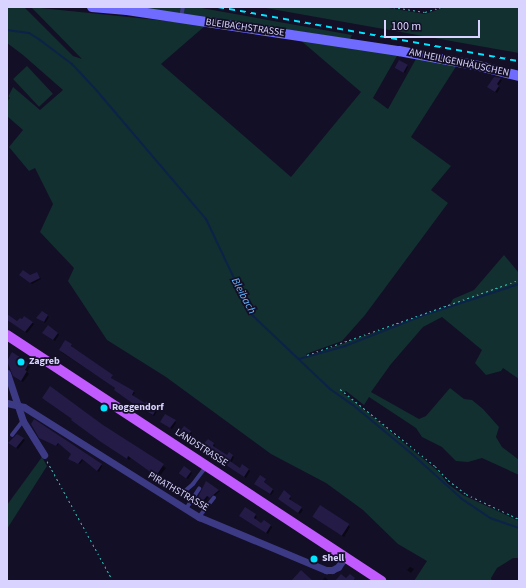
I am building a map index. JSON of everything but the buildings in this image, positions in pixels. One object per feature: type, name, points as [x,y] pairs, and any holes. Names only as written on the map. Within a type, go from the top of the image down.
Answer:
[{"type":"main road","name":"BLEIBACHSTRASSE","points":[[92,7],[399,51]]},
{"type":"main road","name":"AM HEILIGENHÄUSCHEN","points":[[399,51],[479,66],[519,76]]},
{"type":"main road","name":"LANDSTRASSE","points":[[7,335],[381,581]]},
{"type":"street","points":[[7,373],[23,421],[44,455]]},
{"type":"street","name":"PIRATHSTRASSE","points":[[7,403],[24,407],[198,517],[322,568],[332,570],[338,567],[345,558]]},
{"type":"lane","points":[[181,19],[183,7]]},
{"type":"lane","points":[[12,435],[23,421]]},
{"type":"lane","points":[[174,491],[178,494],[185,491],[193,484],[206,466]]},
{"type":"lane","points":[[185,510],[199,489]]},
{"type":"lane","points":[[198,517],[214,498]]},
{"type":"path","points":[[393,7],[425,12],[441,7]]},
{"type":"path","points":[[307,355],[519,280]]},
{"type":"path","points":[[340,389],[435,466],[448,480],[466,494],[519,519]]},
{"type":"path","points":[[44,455],[113,581]]},
{"type":"green space","points":[[7,7],[25,8],[73,56],[82,59],[31,7],[206,25],[161,64],[291,177],[361,92],[299,39],[398,54],[373,98],[388,109],[417,57],[457,65],[411,137],[451,166],[431,190],[448,203],[365,315],[342,341],[306,354],[308,356],[449,306],[453,299],[474,290],[504,255],[519,273],[519,379],[503,368],[501,371],[486,375],[475,363],[482,350],[442,317],[423,327],[391,364],[371,392],[419,419],[426,416],[450,388],[464,399],[472,400],[483,409],[499,427],[496,437],[502,447],[519,460],[519,475],[482,458],[468,462],[456,461],[442,447],[422,437],[416,428],[369,397],[364,405],[346,391],[342,393],[439,472],[448,484],[463,495],[519,521],[519,558],[513,558],[497,568],[491,578],[492,581],[414,581],[427,561],[398,544],[363,510],[326,483],[271,454],[166,377],[107,340],[68,281],[74,268],[40,232],[53,204],[35,168],[29,171],[9,147],[23,130],[7,116],[7,99],[13,87],[40,110],[63,90],[7,43]]},
{"type":"green space","points":[[136,7],[196,7],[352,35],[350,39]]},
{"type":"green space","points":[[260,7],[383,7],[425,14],[446,7],[519,7],[519,53]]},
{"type":"green space","points":[[27,66],[53,94],[39,107],[13,79]]},
{"type":"green space","points":[[42,457],[47,466],[7,529],[7,505]]},
{"type":"waterway","name":"Bleibach","points":[[7,30],[29,33],[40,40],[72,64],[97,91],[206,219],[251,314],[330,389],[353,405],[412,454],[462,499],[490,518],[519,528]]},
{"type":"waterway","points":[[299,359],[345,346],[421,316],[519,284]]},
{"type":"railway","points":[[218,7],[519,61]]},
{"type":"place","name":"Zagreb","points":[[21,362]]},
{"type":"place","name":"Roggendorf","points":[[104,408]]},
{"type":"place","name":"Shell","points":[[314,559]]}]
